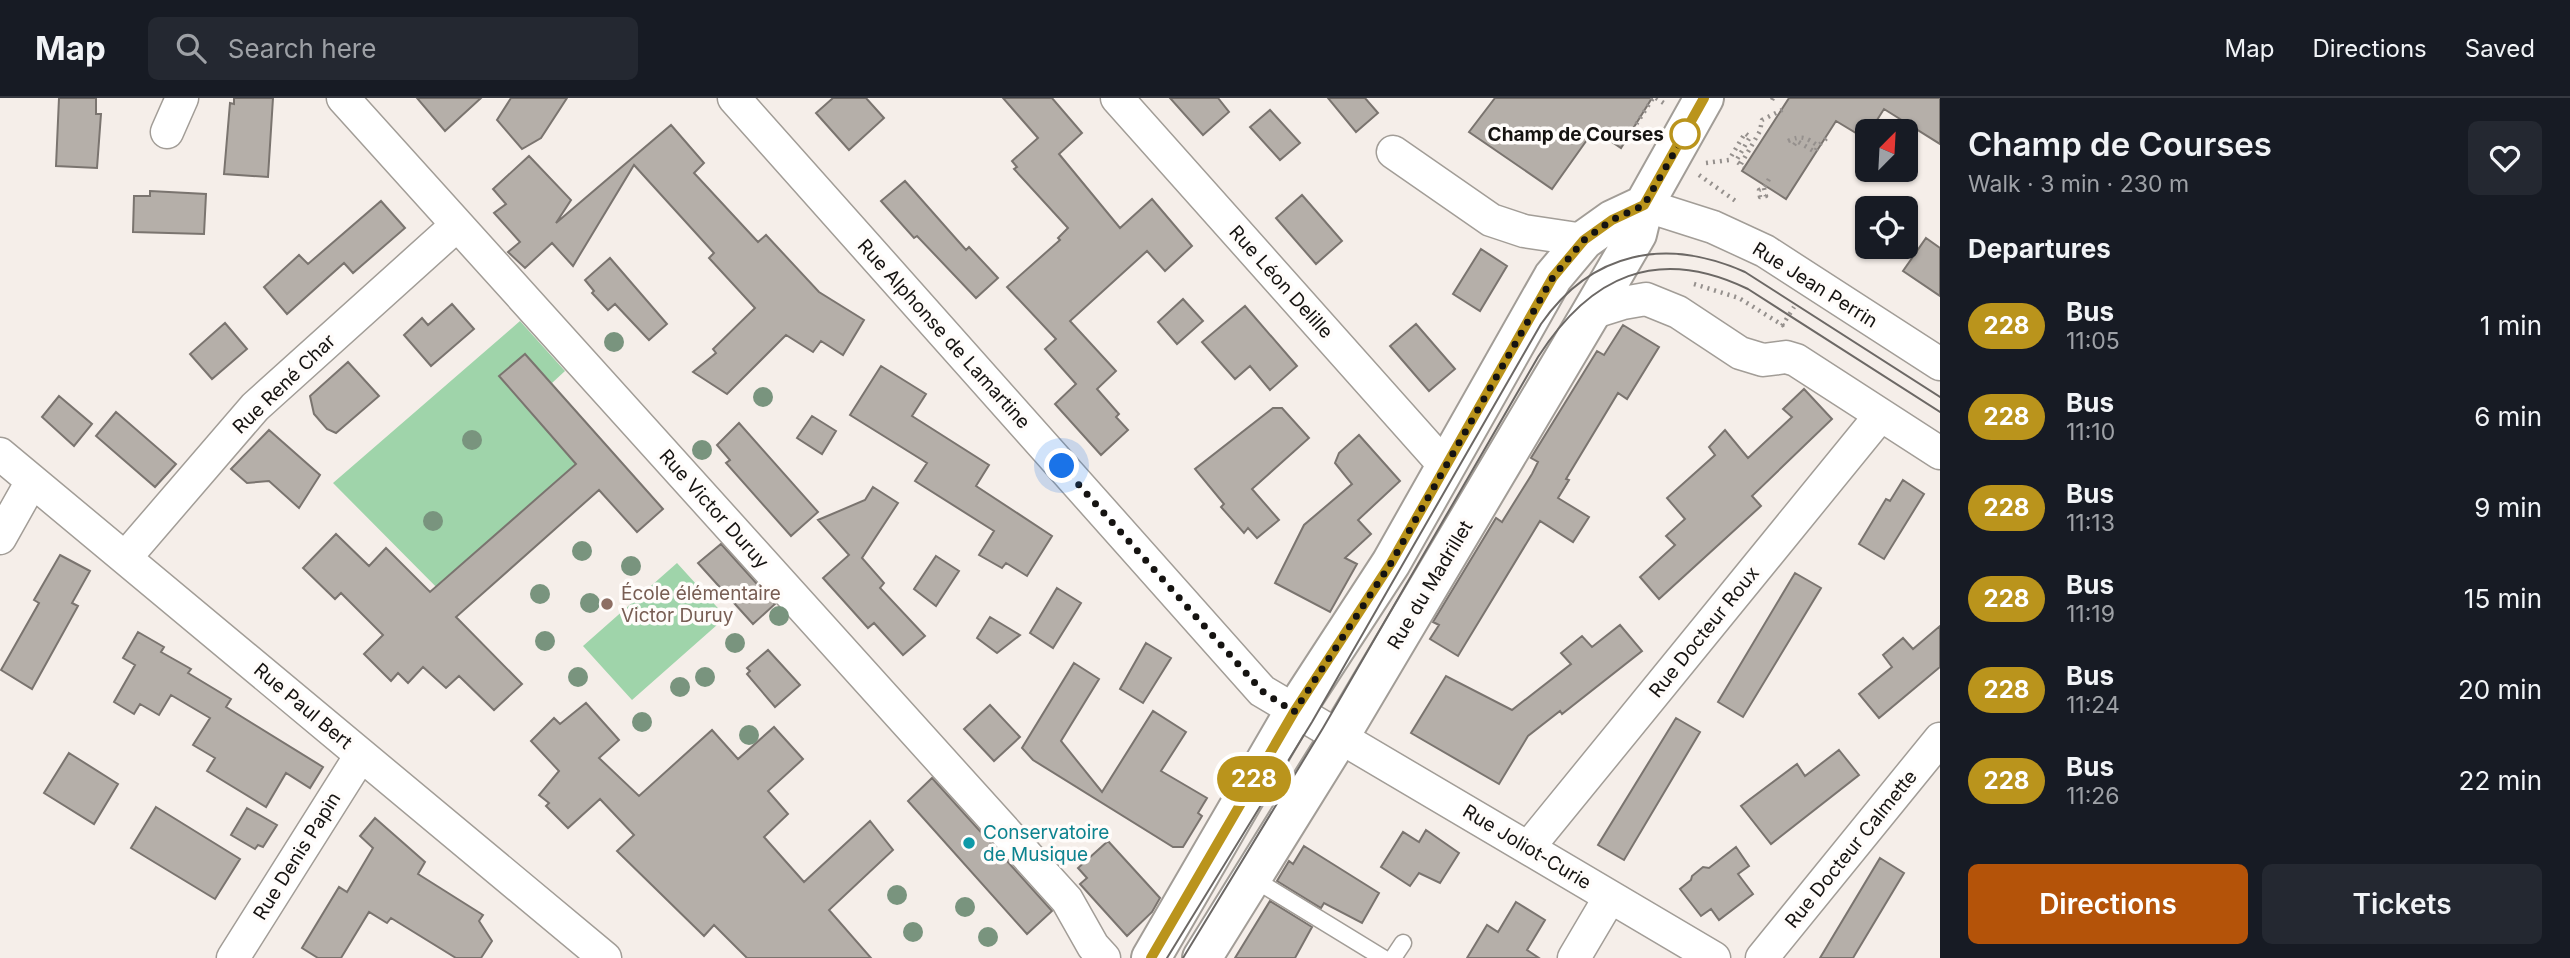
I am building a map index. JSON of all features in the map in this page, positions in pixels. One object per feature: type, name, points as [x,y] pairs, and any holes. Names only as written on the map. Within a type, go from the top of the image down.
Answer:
[{"type":"street","points":[[167,132],[181,98]]},
{"type":"street","name":"Rue Victor Duruy","points":[[343,98],[1067,901],[1093,946],[1104,958]]},
{"type":"street","name":"Rue Alphonse de Lamartine","points":[[734,98],[1262,691],[1294,712],[1340,736]]},
{"type":"street","name":"Rue Léon Delille","points":[[1117,98],[1445,466]]},
{"type":"street","name":"Rue du Madrillet","points":[[1202,958],[1340,736],[1637,234],[1644,205],[1686,102]]},
{"type":"street","points":[[1392,152],[1491,220],[1524,231],[1584,240]]},
{"type":"street","points":[[1150,958],[1294,712],[1369,598],[1553,277],[1584,240],[1612,220],[1644,205]]},
{"type":"street","name":"Rue Jean Perrin","points":[[1644,205],[1713,227],[1765,251],[1940,364]]},
{"type":"street","name":"Rue René Char","points":[[125,558],[255,407],[457,225]]},
{"type":"street","points":[[1591,313],[1646,299],[1678,312],[1740,352],[1763,360],[1786,357],[1796,360],[1940,453]]},
{"type":"street","name":"Rue Docteur Roux","points":[[1528,848],[1880,416]]},
{"type":"street","name":"Rue Paul Bert","points":[[0,454],[605,958]]},
{"type":"street","points":[[0,538],[32,481]]},
{"type":"street","name":"Rue Joliot-Curie","points":[[1340,736],[1714,958]]},
{"type":"street","name":"Rue Docteur Calmette","points":[[1762,958],[1940,739]]},
{"type":"street","name":"Rue Denis Papin","points":[[233,958],[361,755]]},
{"type":"street","points":[[1574,958],[1610,897]]},
{"type":"lane","points":[[1252,878],[1383,958]]},
{"type":"lane","points":[[1393,958],[1403,943]]},
{"type":"path","points":[[1643,149],[1647,142],[1634,134],[1637,123],[1653,98]]},
{"type":"path","points":[[1673,98],[1686,102]]},
{"type":"path","points":[[1695,164],[1729,160],[1745,133],[1750,137],[1736,160],[1742,165],[1760,131],[1762,120],[1786,108]]},
{"type":"path","points":[[1794,145],[1797,141],[1815,152],[1830,135]]},
{"type":"path","points":[[1788,142],[1799,136],[1818,146]]},
{"type":"path","points":[[1764,188],[1769,179]]},
{"type":"green space","points":[[520,321],[565,371],[552,383],[525,354],[499,376],[576,464],[442,582],[461,612],[333,483]]},
{"type":"green space","points":[[677,563],[726,617],[632,700],[583,646]]},
{"type":"building","points":[[59,98],[96,98],[96,114],[101,114],[97,168],[56,166]]},
{"type":"building","points":[[234,98],[273,98],[268,177],[224,174],[230,103],[234,104]]},
{"type":"building","points":[[417,98],[481,98],[445,131]]},
{"type":"building","points":[[511,98],[567,98],[541,138],[522,149],[497,120]]},
{"type":"building","points":[[833,98],[866,98],[884,118],[849,150],[816,113]]},
{"type":"building","points":[[1003,98],[1052,98],[1082,133],[1059,154],[1120,228],[1152,199],[1192,246],[1165,271],[1147,251],[1070,321],[1116,371],[1097,389],[1119,414],[1116,417],[1128,430],[1101,455],[1055,404],[1076,384],[1045,349],[1056,339],[1007,287],[1060,240],[1058,238],[1068,228],[1014,169],[1017,167],[1012,161],[1038,138]]},
{"type":"building","points":[[1170,98],[1218,98],[1229,112],[1203,135]]},
{"type":"building","points":[[1328,98],[1365,98],[1378,113],[1356,132]]},
{"type":"building","points":[[1495,98],[1652,98],[1621,148],[1594,130],[1552,189],[1469,132]]},
{"type":"building","points":[[1789,98],[1940,98],[1940,144],[1918,130],[1918,119],[1900,119],[1884,109],[1878,119],[1855,119],[1855,132],[1836,121],[1786,199],[1742,171]]},
{"type":"building","points":[[1270,110],[1300,143],[1280,160],[1250,127]]},
{"type":"building","points":[[671,125],[704,163],[694,173],[758,242],[766,235],[819,292],[864,320],[843,355],[821,341],[813,352],[786,335],[727,394],[693,372],[716,353],[713,349],[755,308],[709,258],[714,253],[634,165],[573,266],[552,243],[525,268],[508,252],[520,242],[494,213],[506,204],[493,189],[529,156],[571,200],[556,223]]},
{"type":"building","points":[[905,181],[966,250],[969,247],[998,278],[976,298],[917,236],[914,238],[881,201]]},
{"type":"building","points":[[150,191],[206,194],[204,234],[133,232],[134,196],[150,196]]},
{"type":"building","points":[[1302,195],[1342,241],[1316,264],[1276,218]]},
{"type":"building","points":[[381,201],[405,228],[353,273],[344,263],[287,314],[264,287],[299,255],[308,264]]},
{"type":"building","points":[[1926,238],[1940,248],[1940,296],[1903,271],[1911,259],[1918,259],[1918,249]]},
{"type":"building","points":[[1481,249],[1507,266],[1480,311],[1453,294]]},
{"type":"building","points":[[610,258],[667,324],[649,340],[615,304],[608,310],[592,293],[594,291],[585,280]]},
{"type":"building","points":[[1183,299],[1203,321],[1177,344],[1158,322]]},
{"type":"building","points":[[452,304],[474,329],[431,366],[404,335],[422,318],[428,325]]},
{"type":"building","points":[[1245,306],[1297,366],[1270,390],[1250,366],[1235,379],[1202,342]]},
{"type":"building","points":[[225,323],[247,349],[212,379],[190,354]]},
{"type":"building","points":[[1416,324],[1455,369],[1429,391],[1390,346]]},
{"type":"building","points":[[1623,325],[1659,347],[1627,399],[1618,393],[1566,479],[1569,480],[1558,498],[1589,517],[1573,542],[1540,521],[1458,656],[1430,639],[1439,625],[1433,622],[1496,518],[1502,522],[1532,474],[1538,462],[1531,458],[1597,351],[1604,355]]},
{"type":"building","points":[[525,354],[663,509],[637,532],[599,490],[456,617],[522,684],[494,710],[459,676],[446,688],[423,667],[408,683],[398,673],[391,681],[364,654],[383,635],[341,593],[335,599],[303,568],[336,534],[369,566],[386,548],[430,592],[576,464],[499,376]]},
{"type":"building","points":[[348,362],[379,396],[336,433],[327,429],[314,414],[310,396]]},
{"type":"building","points":[[881,366],[926,394],[912,416],[989,465],[976,486],[1052,536],[1027,576],[1006,563],[1002,568],[979,555],[994,531],[915,481],[927,463],[850,415]]},
{"type":"building","points":[[1804,389],[1832,419],[1752,496],[1761,506],[1659,599],[1640,577],[1675,545],[1666,536],[1685,519],[1667,498],[1715,455],[1709,447],[1725,430],[1748,458],[1792,417],[1783,409]]},
{"type":"building","points":[[59,396],[92,424],[74,446],[42,417]]},
{"type":"building","points":[[1273,408],[1282,408],[1309,438],[1252,489],[1279,520],[1257,538],[1248,528],[1244,533],[1221,507],[1224,504],[1195,469]]},
{"type":"building","points":[[116,412],[176,464],[155,487],[96,436]]},
{"type":"building","points":[[812,416],[836,431],[822,454],[797,438]]},
{"type":"building","points":[[739,423],[818,512],[791,536],[726,463],[730,460],[717,445]]},
{"type":"building","points":[[269,430],[320,475],[299,508],[269,481],[247,483],[231,469]]},
{"type":"building","points":[[1359,435],[1400,481],[1358,520],[1371,534],[1345,558],[1357,564],[1330,612],[1275,583],[1304,525],[1352,484],[1335,463],[1339,453]]},
{"type":"building","points":[[1903,480],[1924,494],[1884,559],[1859,544],[1886,499],[1890,501]]},
{"type":"building","points":[[873,487],[898,503],[862,558],[884,583],[880,588],[925,636],[903,655],[874,623],[868,628],[823,578],[849,555],[818,520],[865,500]]},
{"type":"building","points":[[721,544],[775,604],[753,624],[698,563]]},
{"type":"building","points":[[60,555],[90,571],[72,603],[78,606],[32,689],[1,670],[39,603],[34,600]]},
{"type":"building","points":[[936,556],[959,571],[936,606],[914,589]]},
{"type":"building","points":[[1795,573],[1821,588],[1743,717],[1718,702]]},
{"type":"building","points":[[1057,588],[1081,603],[1053,648],[1030,633]]},
{"type":"building","points":[[990,617],[1020,635],[997,653],[977,638]]},
{"type":"building","points":[[1620,625],[1642,651],[1562,714],[1560,711],[1528,736],[1499,784],[1411,733],[1446,676],[1512,710],[1571,664],[1561,653],[1582,636],[1592,647]]},
{"type":"building","points":[[1940,626],[1940,667],[1879,718],[1859,694],[1892,667],[1883,655],[1903,638],[1913,649]]},
{"type":"building","points":[[138,632],[164,647],[161,652],[191,669],[188,673],[231,699],[226,707],[323,767],[310,788],[286,773],[266,807],[207,771],[215,758],[193,745],[210,718],[171,695],[159,715],[140,704],[134,714],[114,702],[135,665],[123,658]]},
{"type":"building","points":[[1146,643],[1171,658],[1143,703],[1120,689]]},
{"type":"building","points":[[768,650],[800,685],[775,707],[747,674],[750,671],[747,668]]},
{"type":"building","points":[[1074,663],[1099,679],[1061,741],[1102,792],[1153,711],[1186,732],[1161,771],[1207,798],[1198,813],[1202,816],[1183,847],[1173,847],[1033,760],[1022,748]]},
{"type":"building","points":[[586,703],[619,740],[599,758],[639,796],[712,730],[738,759],[774,727],[803,759],[768,791],[788,814],[764,837],[804,882],[870,821],[893,850],[829,910],[871,958],[747,958],[714,925],[704,936],[617,851],[634,835],[600,799],[568,828],[546,806],[549,803],[539,795],[559,771],[531,741],[554,718],[560,724]]},
{"type":"building","points":[[990,705],[1020,737],[994,761],[964,729]]},
{"type":"building","points":[[1676,718],[1700,732],[1624,860],[1598,845]]},
{"type":"building","points":[[1839,750],[1859,775],[1771,844],[1741,806],[1797,764],[1805,776]]},
{"type":"building","points":[[69,753],[118,784],[94,824],[44,793]]},
{"type":"building","name":"Conservatoire de Musique","points":[[932,778],[1052,911],[1027,934],[908,801]]},
{"type":"building","points":[[156,807],[240,859],[215,899],[131,848]]},
{"type":"building","points":[[247,808],[277,825],[263,847],[258,845],[255,849],[231,835]]},
{"type":"building","points":[[375,818],[425,862],[418,874],[483,915],[479,921],[492,941],[481,958],[456,958],[391,918],[387,923],[369,912],[341,958],[318,958],[302,948],[339,887],[347,892],[373,848],[360,836]]},
{"type":"building","points":[[1426,830],[1459,853],[1440,883],[1419,873],[1410,886],[1381,867],[1403,832],[1419,842]]},
{"type":"building","points":[[1108,841],[1160,898],[1152,912],[1127,936],[1080,884],[1087,878],[1078,868]]},
{"type":"building","points":[[1304,846],[1379,893],[1362,923],[1324,903],[1321,908],[1277,881],[1289,861],[1293,864]]},
{"type":"building","points":[[1736,847],[1749,866],[1738,874],[1753,894],[1719,920],[1711,909],[1701,916],[1680,889],[1703,867],[1709,868]]},
{"type":"building","points":[[1880,858],[1904,873],[1853,958],[1820,958]]},
{"type":"building","points":[[1270,901],[1312,927],[1295,958],[1235,958]]},
{"type":"building","points":[[1516,902],[1545,920],[1527,950],[1539,958],[1467,958],[1487,925],[1498,932]]},
{"type":"tram line","points":[[1167,958],[1312,722],[1541,324],[1561,299],[1583,280],[1607,266],[1632,258],[1659,254],[1687,255],[1716,261],[1745,272],[1940,397]]},
{"type":"tram line","points":[[1183,958],[1323,728],[1538,357],[1558,329],[1580,306],[1603,288],[1628,276],[1655,270],[1684,270],[1715,276],[1748,289],[1940,412]]},
{"type":"bus line","name":"228","points":[[1151,958],[1294,712],[1391,563],[1553,277],[1584,240],[1612,220],[1644,205],[1704,98]]},
{"type":"place","name":"Champ de Courses","points":[[1685,134]]},
{"type":"place","name":"École élémentaire Victor Duruy","points":[[607,604]]},
{"type":"place","name":"Conservatoire de Musique","points":[[969,843]]},
{"type":"route","points":[[1062,466],[1262,691],[1294,712],[1391,563],[1553,277],[1584,240],[1612,220],[1644,205],[1685,134]]}]
